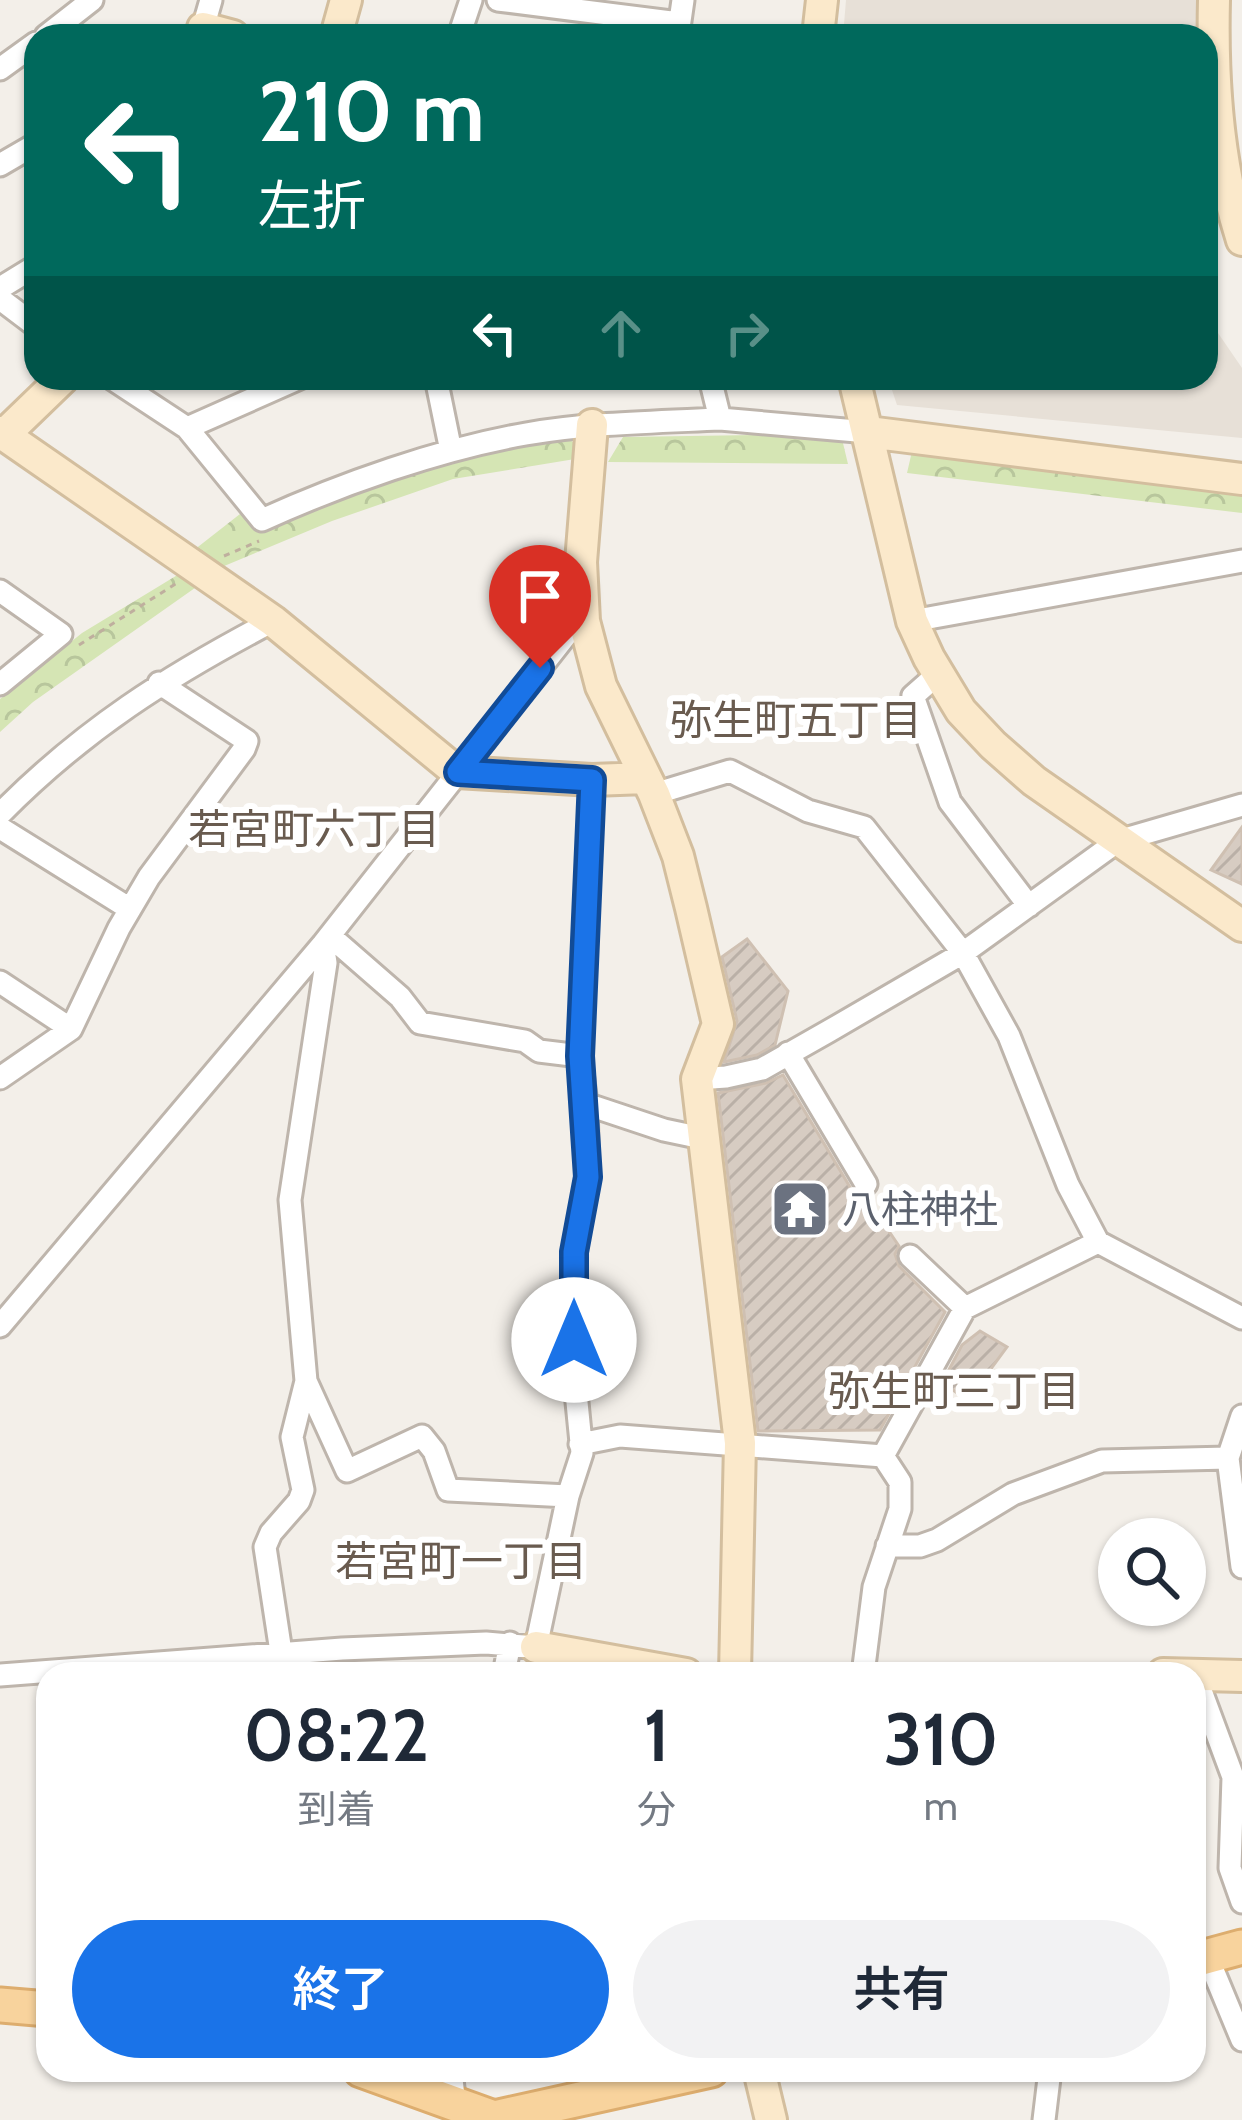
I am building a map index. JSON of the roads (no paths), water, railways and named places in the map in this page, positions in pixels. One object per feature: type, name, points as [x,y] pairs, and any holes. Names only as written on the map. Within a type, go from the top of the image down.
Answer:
[{"type":"main road","points":[[1206,1958],[1242,1947]]},
{"type":"main road","points":[[0,2005],[36,2007]]},
{"type":"main road","points":[[391,2082],[467,2113],[494,2117],[517,2116],[660,2082]]},
{"type":"street","points":[[61,24],[92,0]]},
{"type":"street","points":[[498,0],[680,20]]},
{"type":"street","points":[[1218,118],[1226,178],[1242,240]]},
{"type":"street","points":[[50,390],[1,436],[273,621],[458,772],[650,786],[730,771],[808,811],[864,827],[963,953],[1009,1036],[1068,1185],[1098,1242],[1242,1318]]},
{"type":"street","points":[[128,390],[187,428],[262,520],[319,494],[451,451],[525,434],[720,418],[1242,479]]},
{"type":"street","points":[[187,428],[273,390]]},
{"type":"street","points":[[438,390],[451,451]]},
{"type":"street","points":[[713,390],[720,418]]},
{"type":"street","points":[[857,390],[912,621],[961,711],[1034,781],[1242,926]]},
{"type":"street","points":[[592,425],[581,562],[584,621],[601,686],[678,856],[718,1024],[698,1078],[740,1443],[735,1662]]},
{"type":"street","points":[[912,621],[1242,561]]},
{"type":"street","points":[[0,591],[61,634],[0,684]]},
{"type":"street","points":[[0,814],[110,718],[159,683],[273,621]]},
{"type":"street","points":[[0,1326],[327,940],[567,634],[584,621]]},
{"type":"street","points":[[938,674],[914,696],[945,790],[988,857],[1028,906]]},
{"type":"street","points":[[0,1078],[71,1029],[130,909],[247,741],[159,683]]},
{"type":"street","points":[[512,1662],[523,1645],[582,1453],[574,1372],[574,1252],[588,1177],[580,1056],[592,780]]},
{"type":"street","points":[[698,1078],[762,1069],[963,953],[1118,841],[1242,806]]},
{"type":"street","points":[[0,828],[130,909]]},
{"type":"street","points":[[327,940],[400,997],[420,1023],[580,1056]]},
{"type":"street","points":[[280,1660],[265,1547],[303,1490],[292,1437],[306,1381],[290,1200],[327,940]]},
{"type":"street","points":[[0,982],[71,1029]]},
{"type":"street","points":[[788,1053],[866,1184]]},
{"type":"street","points":[[586,1104],[702,1138]]},
{"type":"street","points":[[883,1456],[965,1308],[1098,1242]]},
{"type":"street","points":[[910,1256],[965,1308]]},
{"type":"street","points":[[306,1381],[347,1471],[422,1436],[434,1451],[448,1490],[568,1496]]},
{"type":"street","points":[[1242,1416],[1228,1458],[1242,1567]]},
{"type":"street","points":[[580,1444],[620,1436],[883,1456]]},
{"type":"street","points":[[864,1662],[868,1617],[900,1509],[901,1488],[883,1456]]},
{"type":"street","points":[[886,1546],[920,1546],[937,1540],[1013,1494],[1102,1461],[1228,1458]]},
{"type":"street","points":[[243,1662],[523,1645],[619,1662]]},
{"type":"street","points":[[0,1675],[36,1673]]},
{"type":"street","points":[[1206,1674],[1242,1676]]},
{"type":"street","points":[[1206,1725],[1233,1777],[1230,1868],[1242,1902]]},
{"type":"street","points":[[1206,1969],[1242,2040]]},
{"type":"street","points":[[455,2082],[467,2113]]},
{"type":"street","points":[[762,2082],[771,2120]]},
{"type":"street","points":[[1044,2120],[1049,2082]]},
{"type":"place","name":"八柱神社","points":[[800,1209]]},
{"type":"district","name":"弥生町五丁目","points":[[796,720]]},
{"type":"district","name":"若宮町六丁目","points":[[314,829]]},
{"type":"district","name":"弥生町三丁目","points":[[954,1391]]},
{"type":"district","name":"若宮町一丁目","points":[[461,1561]]}]
